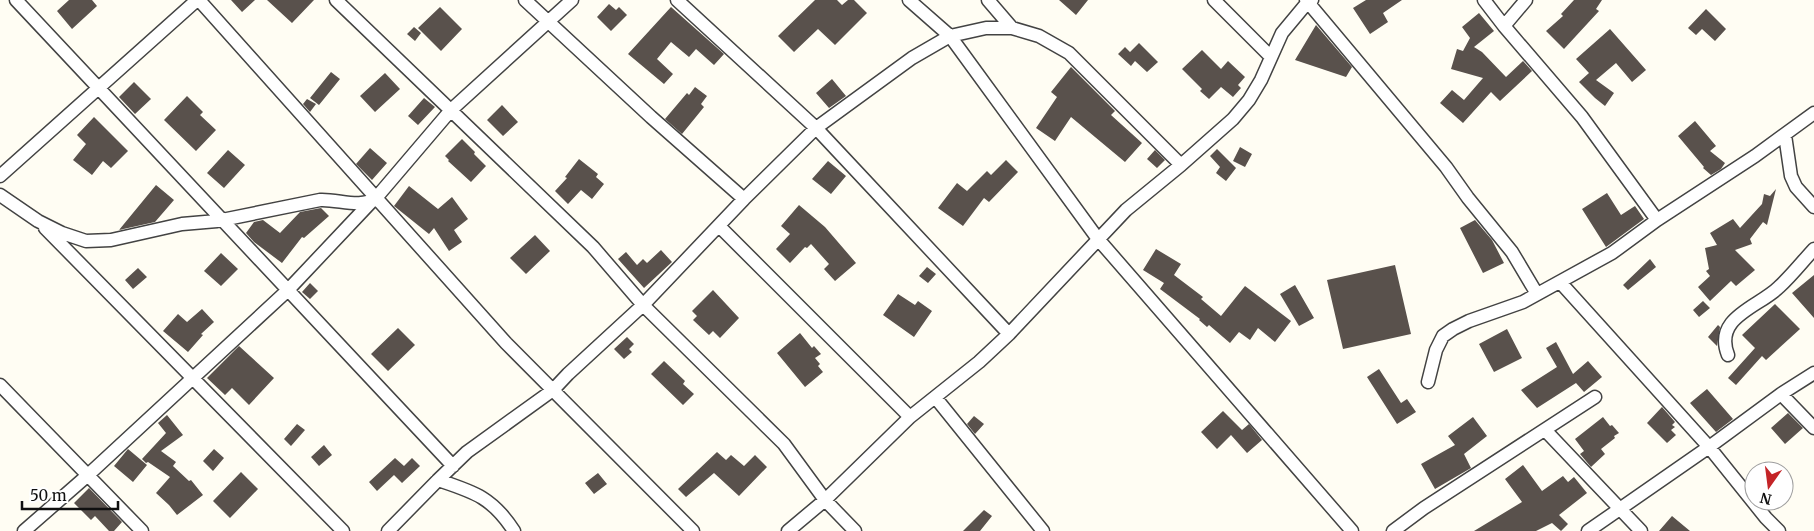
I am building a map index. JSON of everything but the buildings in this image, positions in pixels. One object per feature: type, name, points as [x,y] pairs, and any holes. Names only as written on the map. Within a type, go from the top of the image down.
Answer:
[{"type":"street","points":[[16,0],[454,466]]},
{"type":"street","points":[[0,176],[198,0],[506,342],[693,531]]},
{"type":"street","points":[[336,0],[593,247],[643,305],[784,444],[825,500],[855,531]]},
{"type":"street","points":[[526,0],[548,23],[744,199]]},
{"type":"street","points":[[24,531],[88,475],[288,290],[376,198],[451,110],[572,0]]},
{"type":"street","points":[[678,0],[816,128],[1009,334]]},
{"type":"street","points":[[909,0],[950,36],[1098,239],[1352,531]]},
{"type":"street","points":[[988,0],[1012,28]]},
{"type":"street","points":[[1214,0],[1270,56]]},
{"type":"street","points":[[1484,0],[1582,117],[1657,220]]},
{"type":"street","points":[[1504,26],[1526,0]]},
{"type":"street","points":[[788,531],[825,500],[910,417],[979,362],[1009,334],[1126,210],[1233,119],[1249,100],[1261,80],[1270,56],[1282,33],[1308,1],[1446,166],[1512,252],[1537,294]]},
{"type":"street","points":[[388,531],[468,452],[553,390],[582,360],[643,305],[744,199],[816,128],[912,58],[950,36],[986,28],[1012,28],[1039,36],[1069,53],[1181,165]]},
{"type":"street","points":[[1428,382],[1436,350],[1444,336],[1469,321],[1523,302],[1612,253],[1657,220],[1785,135],[1814,113]]},
{"type":"street","points":[[1785,135],[1791,176],[1796,187],[1814,207]]},
{"type":"street","points":[[0,195],[38,221],[62,233],[86,241],[111,240],[182,224],[222,220],[320,200],[334,199],[363,204],[376,198]]},
{"type":"street","points":[[38,221],[344,531]]},
{"type":"street","points":[[720,226],[910,417]]},
{"type":"street","points":[[1728,355],[1724,338],[1734,320],[1780,287],[1814,249]]},
{"type":"street","points":[[1560,282],[1709,447],[1766,518],[1779,531]]},
{"type":"street","points":[[1588,531],[1709,447],[1781,394],[1814,373]]},
{"type":"street","points":[[0,386],[142,531]]},
{"type":"street","points":[[1781,394],[1814,428]]},
{"type":"street","points":[[935,397],[1043,531]]},
{"type":"street","points":[[1393,531],[1424,508],[1595,397]]},
{"type":"street","points":[[1545,430],[1642,531]]},
{"type":"street","points":[[438,480],[474,492],[491,503],[514,531]]}]
